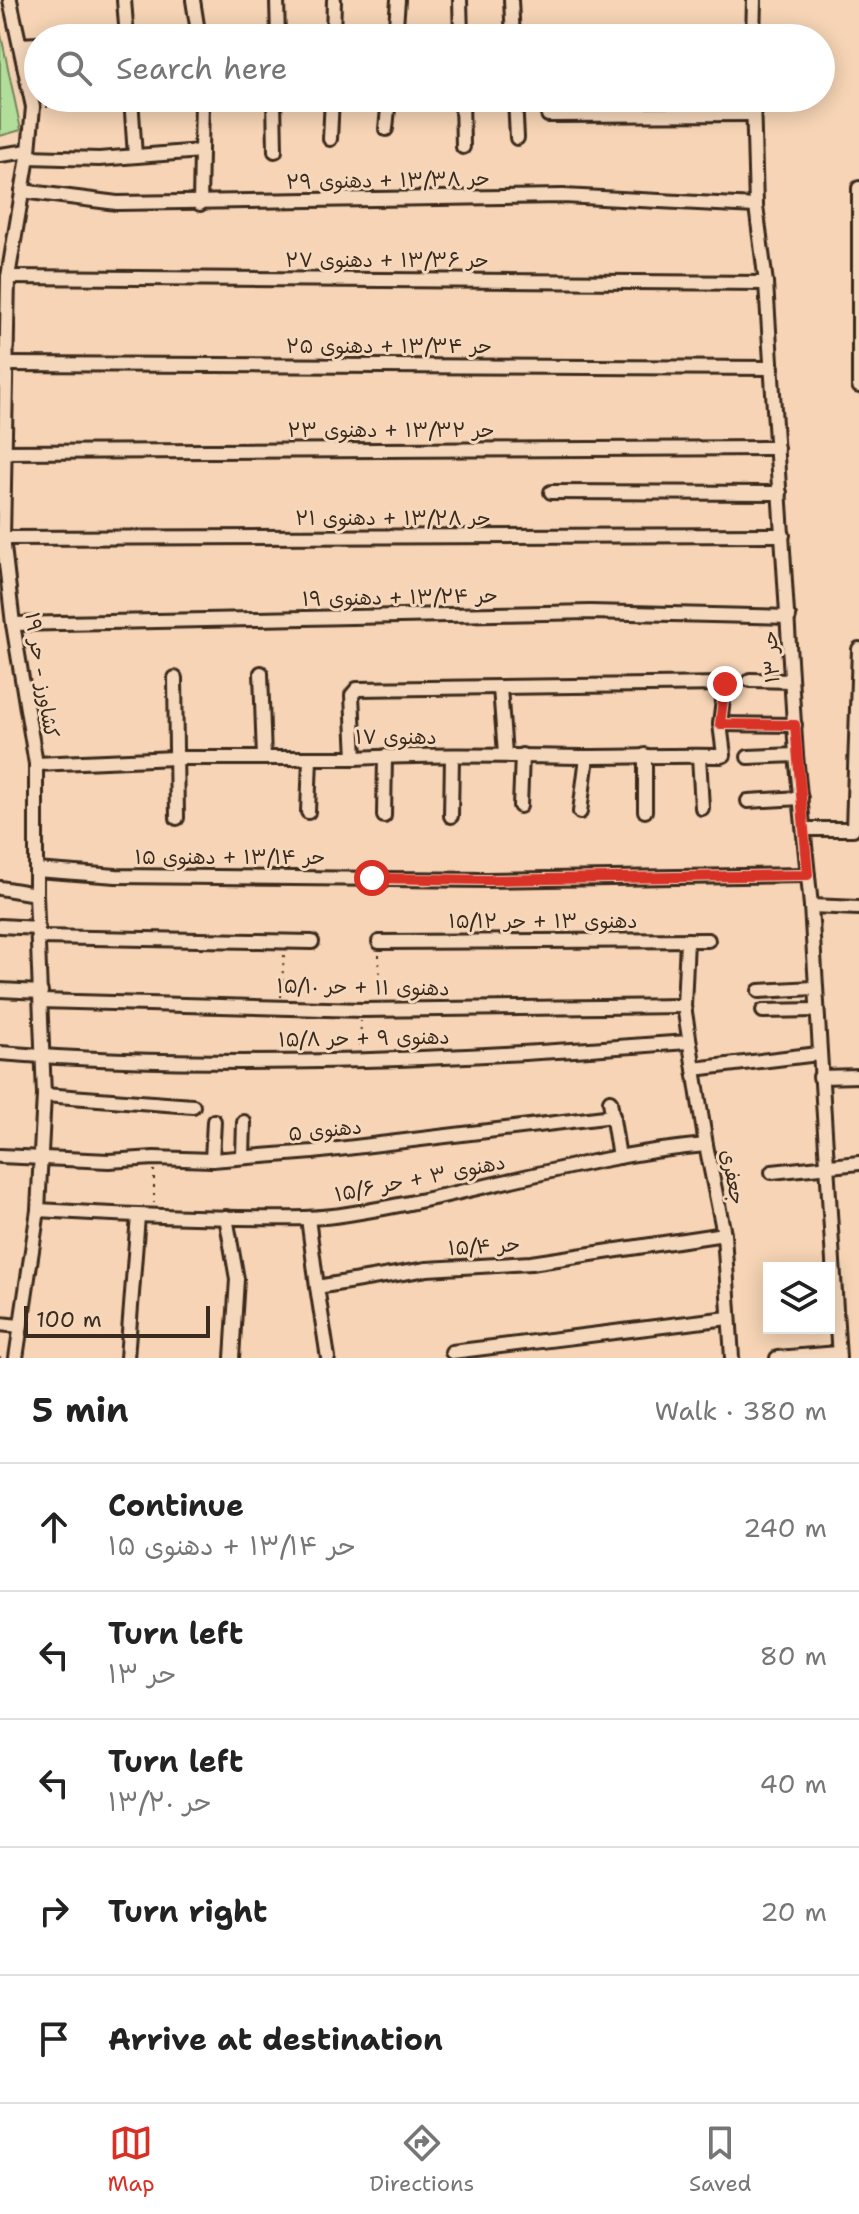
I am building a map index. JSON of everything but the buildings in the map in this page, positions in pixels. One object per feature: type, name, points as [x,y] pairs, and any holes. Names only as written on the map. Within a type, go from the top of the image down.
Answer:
[{"type":"street","name":"کشاورز - حر ۱۹","points":[[10,0],[24,64]]},
{"type":"street","points":[[124,0],[126,24]]},
{"type":"street","points":[[193,0],[197,24]]},
{"type":"street","points":[[277,0],[278,24]]},
{"type":"street","points":[[333,24],[334,0]]},
{"type":"street","points":[[396,24],[398,0]]},
{"type":"street","points":[[460,0],[461,24]]},
{"type":"street","points":[[511,0],[512,24]]},
{"type":"street","points":[[753,24],[754,0]]},
{"type":"street","points":[[20,45],[24,45]]},
{"type":"street","name":"کشاورز - حر ۱۹","points":[[16,1358],[38,1210],[44,1095],[36,894],[36,764],[13,624],[3,538],[3,452],[8,277],[32,112]]},
{"type":"street","points":[[132,112],[135,156]]},
{"type":"street","points":[[200,204],[202,112]]},
{"type":"street","points":[[274,112],[275,151]]},
{"type":"street","points":[[330,139],[331,112]]},
{"type":"street","points":[[386,129],[388,112]]},
{"type":"street","points":[[462,112],[463,147]]},
{"type":"street","points":[[516,112],[517,138]]},
{"type":"street","points":[[548,115],[753,114]]},
{"type":"street","name":"حر ۱۳","points":[[753,114],[756,206],[766,283],[796,755],[811,906],[830,1262]]},
{"type":"street","points":[[0,155],[99,159],[201,151]]},
{"type":"street","points":[[859,188],[859,386]]},
{"type":"street","name":"حر ۱۳/۳۸ + دهنوی ۲۹","points":[[22,191],[117,203],[563,196],[756,206]]},
{"type":"street","name":"حر ۱۳/۳۶ + دهنوی ۲۷","points":[[8,277],[766,283]]},
{"type":"street","name":"حر ۱۳/۳۴ + دهنوی ۲۵","points":[[6,364],[772,368]]},
{"type":"street","name":"حر ۱۳/۳۲ + دهنوی ۲۳","points":[[3,452],[777,448]]},
{"type":"street","points":[[551,492],[780,493]]},
{"type":"street","name":"حر ۱۳/۲۸ + دهنوی ۲۱","points":[[3,538],[783,535]]},
{"type":"street","name":"حر ۱۳/۲۴ + دهنوی ۱۹","points":[[13,624],[590,612],[789,617]]},
{"type":"street","points":[[805,829],[853,829],[859,649]]},
{"type":"street","points":[[261,673],[264,758]]},
{"type":"street","points":[[175,678],[177,818]]},
{"type":"street","points":[[750,680],[791,681]]},
{"type":"street","points":[[355,758],[352,695],[357,689],[725,684],[720,724],[724,755],[699,756],[702,808]]},
{"type":"street","points":[[500,688],[505,754]]},
{"type":"street","points":[[720,724],[795,725]]},
{"type":"street","name":"دهنوی ۱۷","points":[[36,764],[175,758],[505,754],[699,756]]},
{"type":"street","points":[[520,806],[522,755]]},
{"type":"street","points":[[645,755],[645,811]]},
{"type":"street","points":[[748,757],[796,755]]},
{"type":"street","points":[[384,816],[385,756]]},
{"type":"street","points":[[451,816],[452,757]]},
{"type":"street","points":[[580,812],[587,757]]},
{"type":"street","points":[[308,812],[310,758]]},
{"type":"street","points":[[748,801],[801,798]]},
{"type":"street","name":"حر ۱۳/۱۴ + دهنوی ۱۵","points":[[36,870],[116,876],[487,880],[808,875]]},
{"type":"street","points":[[0,888],[36,894]]},
{"type":"street","points":[[811,906],[859,908]]},
{"type":"street","points":[[0,926],[39,932],[312,942]]},
{"type":"street","name":"جعفری","points":[[687,940],[684,1006],[724,1234],[732,1358]]},
{"type":"street","name":"دهنوی ۱۳ + حر ۱۵/۱۲","points":[[379,942],[708,940]]},
{"type":"street","points":[[759,991],[814,988]]},
{"type":"street","name":"دهنوی ۱۱ + حر ۱۵/۱۰","points":[[0,990],[41,996],[362,1010],[684,1006]]},
{"type":"street","points":[[763,1011],[816,1010]]},
{"type":"street","name":"دهنوی ۹ + حر ۱۵/۸","points":[[0,1053],[215,1060],[359,1060],[572,1051],[688,1042]]},
{"type":"street","points":[[694,1069],[818,1054]]},
{"type":"street","points":[[820,1077],[859,1076]]},
{"type":"street","points":[[44,1095],[193,1106]]},
{"type":"street","points":[[610,1101],[619,1157]]},
{"type":"street","name":"دهنوی ۵","points":[[0,1156],[109,1161],[154,1158],[212,1160],[313,1152],[613,1116]]},
{"type":"street","points":[[212,1160],[214,1121]]},
{"type":"street","points":[[243,1156],[244,1122]]},
{"type":"street","name":"دهنوی ۳ + حر ۱۵/۶","points":[[38,1210],[154,1217],[308,1218],[349,1214],[467,1192],[656,1149],[706,1145]]},
{"type":"street","points":[[772,1172],[859,1163]]},
{"type":"street","points":[[127,1358],[138,1216]]},
{"type":"street","points":[[226,1217],[237,1279],[232,1358]]},
{"type":"street","points":[[308,1218],[328,1358]]},
{"type":"street","name":"حر ۱۵/۴","points":[[317,1287],[427,1269],[531,1263],[724,1234]]},
{"type":"street","points":[[452,1352],[728,1318]]},
{"type":"street","points":[[0,1324],[19,1326]]},
{"type":"street","name":"حر ۱۳","points":[[835,1331],[838,1356]]},
{"type":"street","points":[[777,1358],[838,1356]]},
{"type":"path","points":[[281,1006],[285,941]]},
{"type":"path","points":[[379,942],[380,1010]]},
{"type":"path","points":[[359,1060],[362,1010]]},
{"type":"path","points":[[154,1158],[154,1217]]},
{"type":"green space","points":[[0,30],[21,130],[0,136]]},
{"type":"route","points":[[372,878],[487,880],[808,875],[795,725],[720,724],[725,684]]}]
